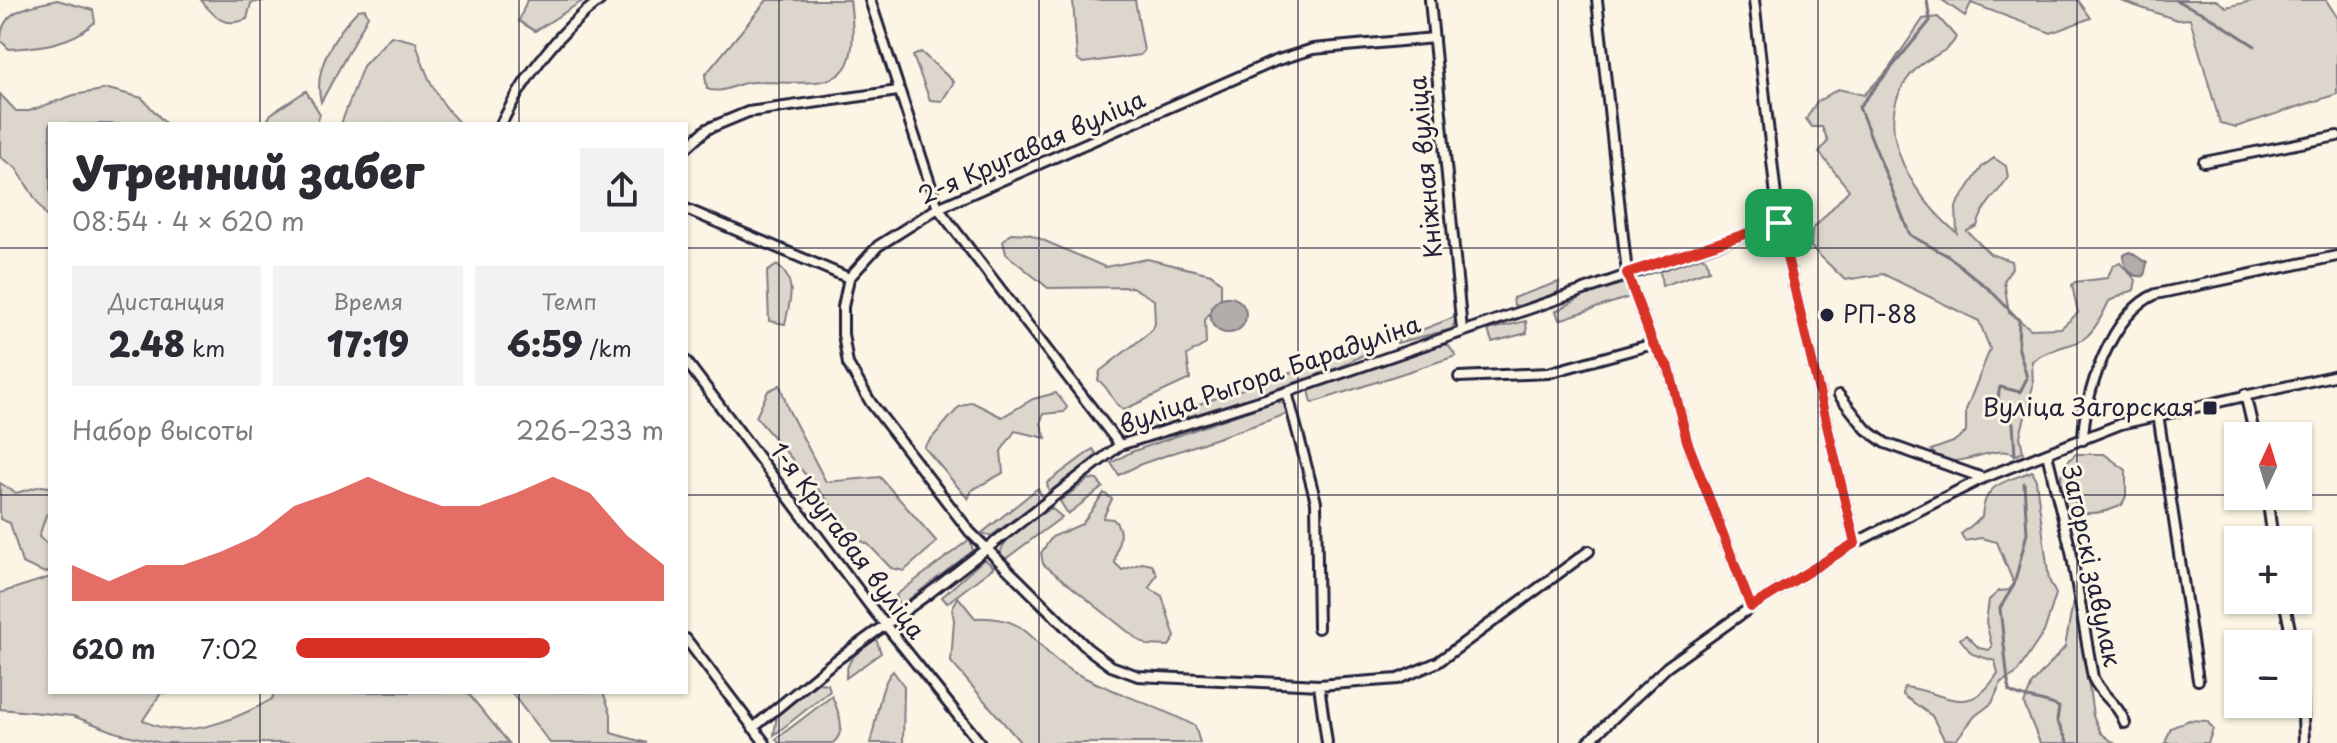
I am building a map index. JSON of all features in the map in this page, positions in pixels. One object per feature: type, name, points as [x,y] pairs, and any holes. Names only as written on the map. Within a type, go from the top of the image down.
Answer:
[{"type":"street","points":[[502,122],[530,73],[557,39],[600,0]]},
{"type":"street","points":[[870,0],[938,208],[1120,445]]},
{"type":"street","name":"Кніжная вуліца","points":[[1430,0],[1462,330]]},
{"type":"street","points":[[1597,0],[1627,273],[1653,344],[1669,368],[1687,441],[1751,607]]},
{"type":"street","points":[[1754,0],[1779,223],[1855,543]]},
{"type":"street","name":"2-я Кругавая вуліца","points":[[849,278],[878,246],[938,208],[1294,53],[1434,38]]},
{"type":"street","points":[[688,146],[707,129],[748,112],[898,91]]},
{"type":"street","points":[[2204,162],[2337,136]]},
{"type":"street","points":[[688,210],[849,278],[843,307],[848,364],[871,403],[985,546],[1087,648],[1111,666],[1138,676],[1169,679],[1319,685],[1380,682],[1418,672],[1589,551]]},
{"type":"street","name":"вуліца Рыгора Барадуліна","points":[[753,728],[831,664],[1120,445],[1287,392],[1779,223]]},
{"type":"street","points":[[2083,440],[2084,412],[2111,339],[2127,314],[2141,300],[2156,294],[2337,256]]},
{"type":"street","points":[[1459,377],[1548,373],[1653,344]]},
{"type":"street","name":"1-я Кругавая вуліца","points":[[688,364],[885,625],[980,743]]},
{"type":"street","points":[[1587,743],[1667,667],[1751,607],[1855,543],[1983,478],[2158,414],[2337,375]]},
{"type":"street","points":[[1287,392],[1316,502],[1318,628]]},
{"type":"street","points":[[2245,394],[2252,422]]},
{"type":"street","points":[[1839,395],[1866,429],[1885,443],[1983,478]]},
{"type":"street","points":[[2158,414],[2198,680]]},
{"type":"street","name":"Загорскі завулак","points":[[2047,454],[2071,551],[2093,678],[2100,693],[2119,707],[2125,723]]},
{"type":"street","points":[[688,642],[765,743]]},
{"type":"street","points":[[1319,685],[1327,743]]},
{"type":"street","points":[[2302,718],[2304,743]]},
{"type":"shaded area","points":[[57,0],[93,10],[95,22],[66,40],[44,45],[9,49],[1,41],[2,30],[12,15],[28,7]]},
{"type":"shaded area","points":[[201,0],[269,0],[251,3],[247,19],[226,22]]},
{"type":"shaded area","points":[[527,0],[584,0],[535,31],[519,21]]},
{"type":"shaded area","points":[[767,0],[850,0],[853,31],[851,53],[845,68],[835,77],[821,81],[754,82],[719,90],[707,89],[705,75]]},
{"type":"shaded area","points":[[1073,0],[1135,0],[1144,51],[1140,55],[1083,63],[1077,59]]},
{"type":"shaded area","points":[[1942,0],[2078,0],[2091,18],[2051,33],[1971,3],[1965,16]]},
{"type":"shaded area","points":[[2118,0],[2216,0],[2226,7],[2256,0],[2326,0],[2337,17],[2337,94],[2236,127],[2220,123],[2190,19],[2177,20]]},
{"type":"shaded area","points":[[365,9],[368,16],[321,102],[320,77],[328,52],[350,19],[358,10]]},
{"type":"shaded area","points":[[1938,17],[1956,37],[1949,47],[1918,67],[1902,88],[1894,110],[1894,132],[1910,177],[1924,198],[1957,233],[1956,206],[1982,167],[1994,158],[2006,166],[2008,177],[1987,204],[1977,226],[1967,231],[1990,254],[2011,261],[2012,268],[2004,281],[2009,313],[2031,329],[2061,328],[2078,313],[2072,285],[2075,282],[2107,278],[2113,266],[2120,263],[2136,280],[2134,290],[2109,301],[2084,339],[2032,361],[2033,386],[2020,436],[2023,452],[2017,455],[1995,452],[1950,461],[1940,458],[1931,450],[1953,442],[1966,432],[1966,410],[1990,349],[1979,321],[1883,274],[1845,280],[1811,247],[1812,230],[1849,190],[1819,152],[1828,141],[1822,127],[1812,127],[1806,119],[1817,102],[1838,89],[1864,95],[1888,70],[1923,19]]},
{"type":"shaded area","points":[[391,36],[416,42],[432,86],[458,122],[342,122],[363,66]]},
{"type":"shaded area","points":[[921,52],[954,82],[942,101],[930,100],[913,56]]},
{"type":"shaded area","points":[[108,89],[142,98],[164,122],[48,122],[48,217],[16,168],[0,157],[0,94],[16,111],[29,111],[74,95]]},
{"type":"shaded area","points":[[306,91],[320,114],[318,122],[266,122],[271,114]]},
{"type":"shaded area","points":[[1011,233],[1029,234],[1105,267],[1147,259],[1211,274],[1221,283],[1221,297],[1205,320],[1206,344],[1187,355],[1190,379],[1123,410],[1119,407],[1098,380],[1100,371],[1150,332],[1155,324],[1154,300],[1132,287],[1048,288],[1006,254],[1003,241]]},
{"type":"shaded area","points":[[2130,252],[2147,263],[2144,276],[2135,275],[2126,267],[2124,255]]},
{"type":"shaded area","points":[[1701,257],[1706,259],[1709,270],[1662,286],[1660,271]]},
{"type":"shaded area","points":[[777,265],[788,278],[791,292],[785,324],[769,321],[767,272]]},
{"type":"shaded area","points":[[1559,282],[1558,293],[1514,305],[1513,298]]},
{"type":"shaded area","points":[[1621,284],[1627,286],[1633,296],[1559,320],[1556,311],[1584,296]]},
{"type":"shaded area","points":[[1228,297],[1241,302],[1246,315],[1241,328],[1228,333],[1215,328],[1210,315],[1215,302]]},
{"type":"shaded area","points":[[1457,316],[1452,329],[1397,343],[1396,340]]},
{"type":"shaded area","points":[[1526,321],[1527,333],[1492,342],[1488,330]]},
{"type":"shaded area","points":[[1448,345],[1456,356],[1312,403],[1309,390]]},
{"type":"shaded area","points":[[1363,348],[1367,353],[1340,367],[1127,440],[1114,433]]},
{"type":"shaded area","points":[[780,385],[788,409],[826,482],[880,477],[937,542],[904,571],[891,568],[868,544],[846,534],[829,502],[756,417],[768,391]]},
{"type":"shaded area","points":[[1056,393],[1067,407],[1064,412],[1043,414],[1041,424],[1046,438],[1015,431],[1001,451],[1003,473],[972,490],[968,499],[924,447],[959,407],[972,402],[1002,417],[1033,399]]},
{"type":"shaded area","points":[[1276,401],[1287,405],[1290,413],[1141,464],[1119,475],[1111,463],[1131,452]]},
{"type":"shaded area","points":[[1093,449],[1098,456],[1049,492],[1047,483]]},
{"type":"shaded area","points":[[2076,454],[2104,454],[2126,470],[2126,496],[2122,505],[2094,513],[2080,513],[2066,508],[2061,485],[2062,472]]},
{"type":"shaded area","points":[[2032,471],[2036,480],[2049,580],[2056,594],[2044,632],[2016,674],[2001,682],[1992,703],[1975,716],[1956,740],[1944,739],[1932,716],[1903,695],[1904,687],[1965,700],[1987,688],[1998,673],[1995,661],[1972,654],[1960,639],[1966,635],[1979,648],[1989,650],[1992,647],[1986,622],[1989,600],[2014,584],[1997,542],[1981,538],[1965,541],[1961,534],[1982,517],[1991,490]]},
{"type":"shaded area","points":[[1089,479],[1097,480],[1103,487],[1068,514],[1060,501]]},
{"type":"shaded area","points":[[0,483],[16,493],[48,487],[48,514],[39,537],[48,544],[48,572],[22,563],[10,523],[0,519]]},
{"type":"shaded area","points":[[1038,488],[1043,498],[991,536],[982,533]]},
{"type":"shaded area","points":[[1104,493],[1112,499],[1103,518],[1113,519],[1119,529],[1115,563],[1122,570],[1142,563],[1152,565],[1157,574],[1149,588],[1162,596],[1175,637],[1169,646],[1147,645],[1137,639],[1043,564],[1041,553],[1052,537],[1082,524]]},
{"type":"shaded area","points":[[1051,508],[1062,517],[1004,560],[1000,557],[1012,535]]},
{"type":"shaded area","points":[[970,539],[973,551],[900,606],[896,595]]},
{"type":"shaded area","points":[[984,559],[994,567],[947,603],[942,597]]},
{"type":"shaded area","points":[[48,578],[48,694],[160,694],[143,720],[158,727],[192,729],[209,726],[243,714],[272,699],[273,694],[469,694],[509,743],[161,743],[118,733],[73,716],[0,709],[0,593]]},
{"type":"shaded area","points":[[958,597],[975,618],[1010,622],[1032,636],[1050,655],[1075,673],[1195,726],[1200,743],[1021,743],[951,662],[952,609]]},
{"type":"shaded area","points":[[2073,602],[2078,605],[2093,716],[2101,733],[2114,743],[2040,743],[2024,704],[2032,684],[2065,647]]},
{"type":"shaded area","points":[[876,639],[881,653],[846,678],[851,660]]},
{"type":"shaded area","points":[[893,671],[904,686],[903,743],[870,743],[881,694]]},
{"type":"shaded area","points":[[818,683],[828,684],[830,691],[774,735],[777,714]]},
{"type":"shaded area","points":[[513,694],[604,694],[611,714],[611,733],[647,743],[550,743]]},
{"type":"shaded area","points":[[832,696],[841,727],[833,743],[779,743],[776,739]]},
{"type":"shaded area","points":[[2189,720],[2207,721],[2213,729],[2208,743],[2165,743],[2171,728]]},
{"type":"waterway","points":[[1927,0],[1930,21],[1859,107],[1910,235],[1948,256],[1990,290],[2019,320],[2018,346],[2027,378],[2020,392],[2000,387],[1998,398],[2003,411],[2013,423],[2015,455]]},
{"type":"waterway","points":[[2175,0],[2207,15],[2255,46]]},
{"type":"waterway","points":[[2024,483],[2027,533],[2014,585],[2000,608],[2009,691],[2059,707],[2057,721],[2068,743]]},
{"type":"place","name":"РП-88","points":[[1827,315]]},
{"type":"place","name":"Вуліца Загорская","points":[[2210,408]]},
{"type":"route","points":[[1779,223],[1855,543],[1751,607],[1687,441],[1669,368],[1653,344],[1627,273],[1779,223]]}]
